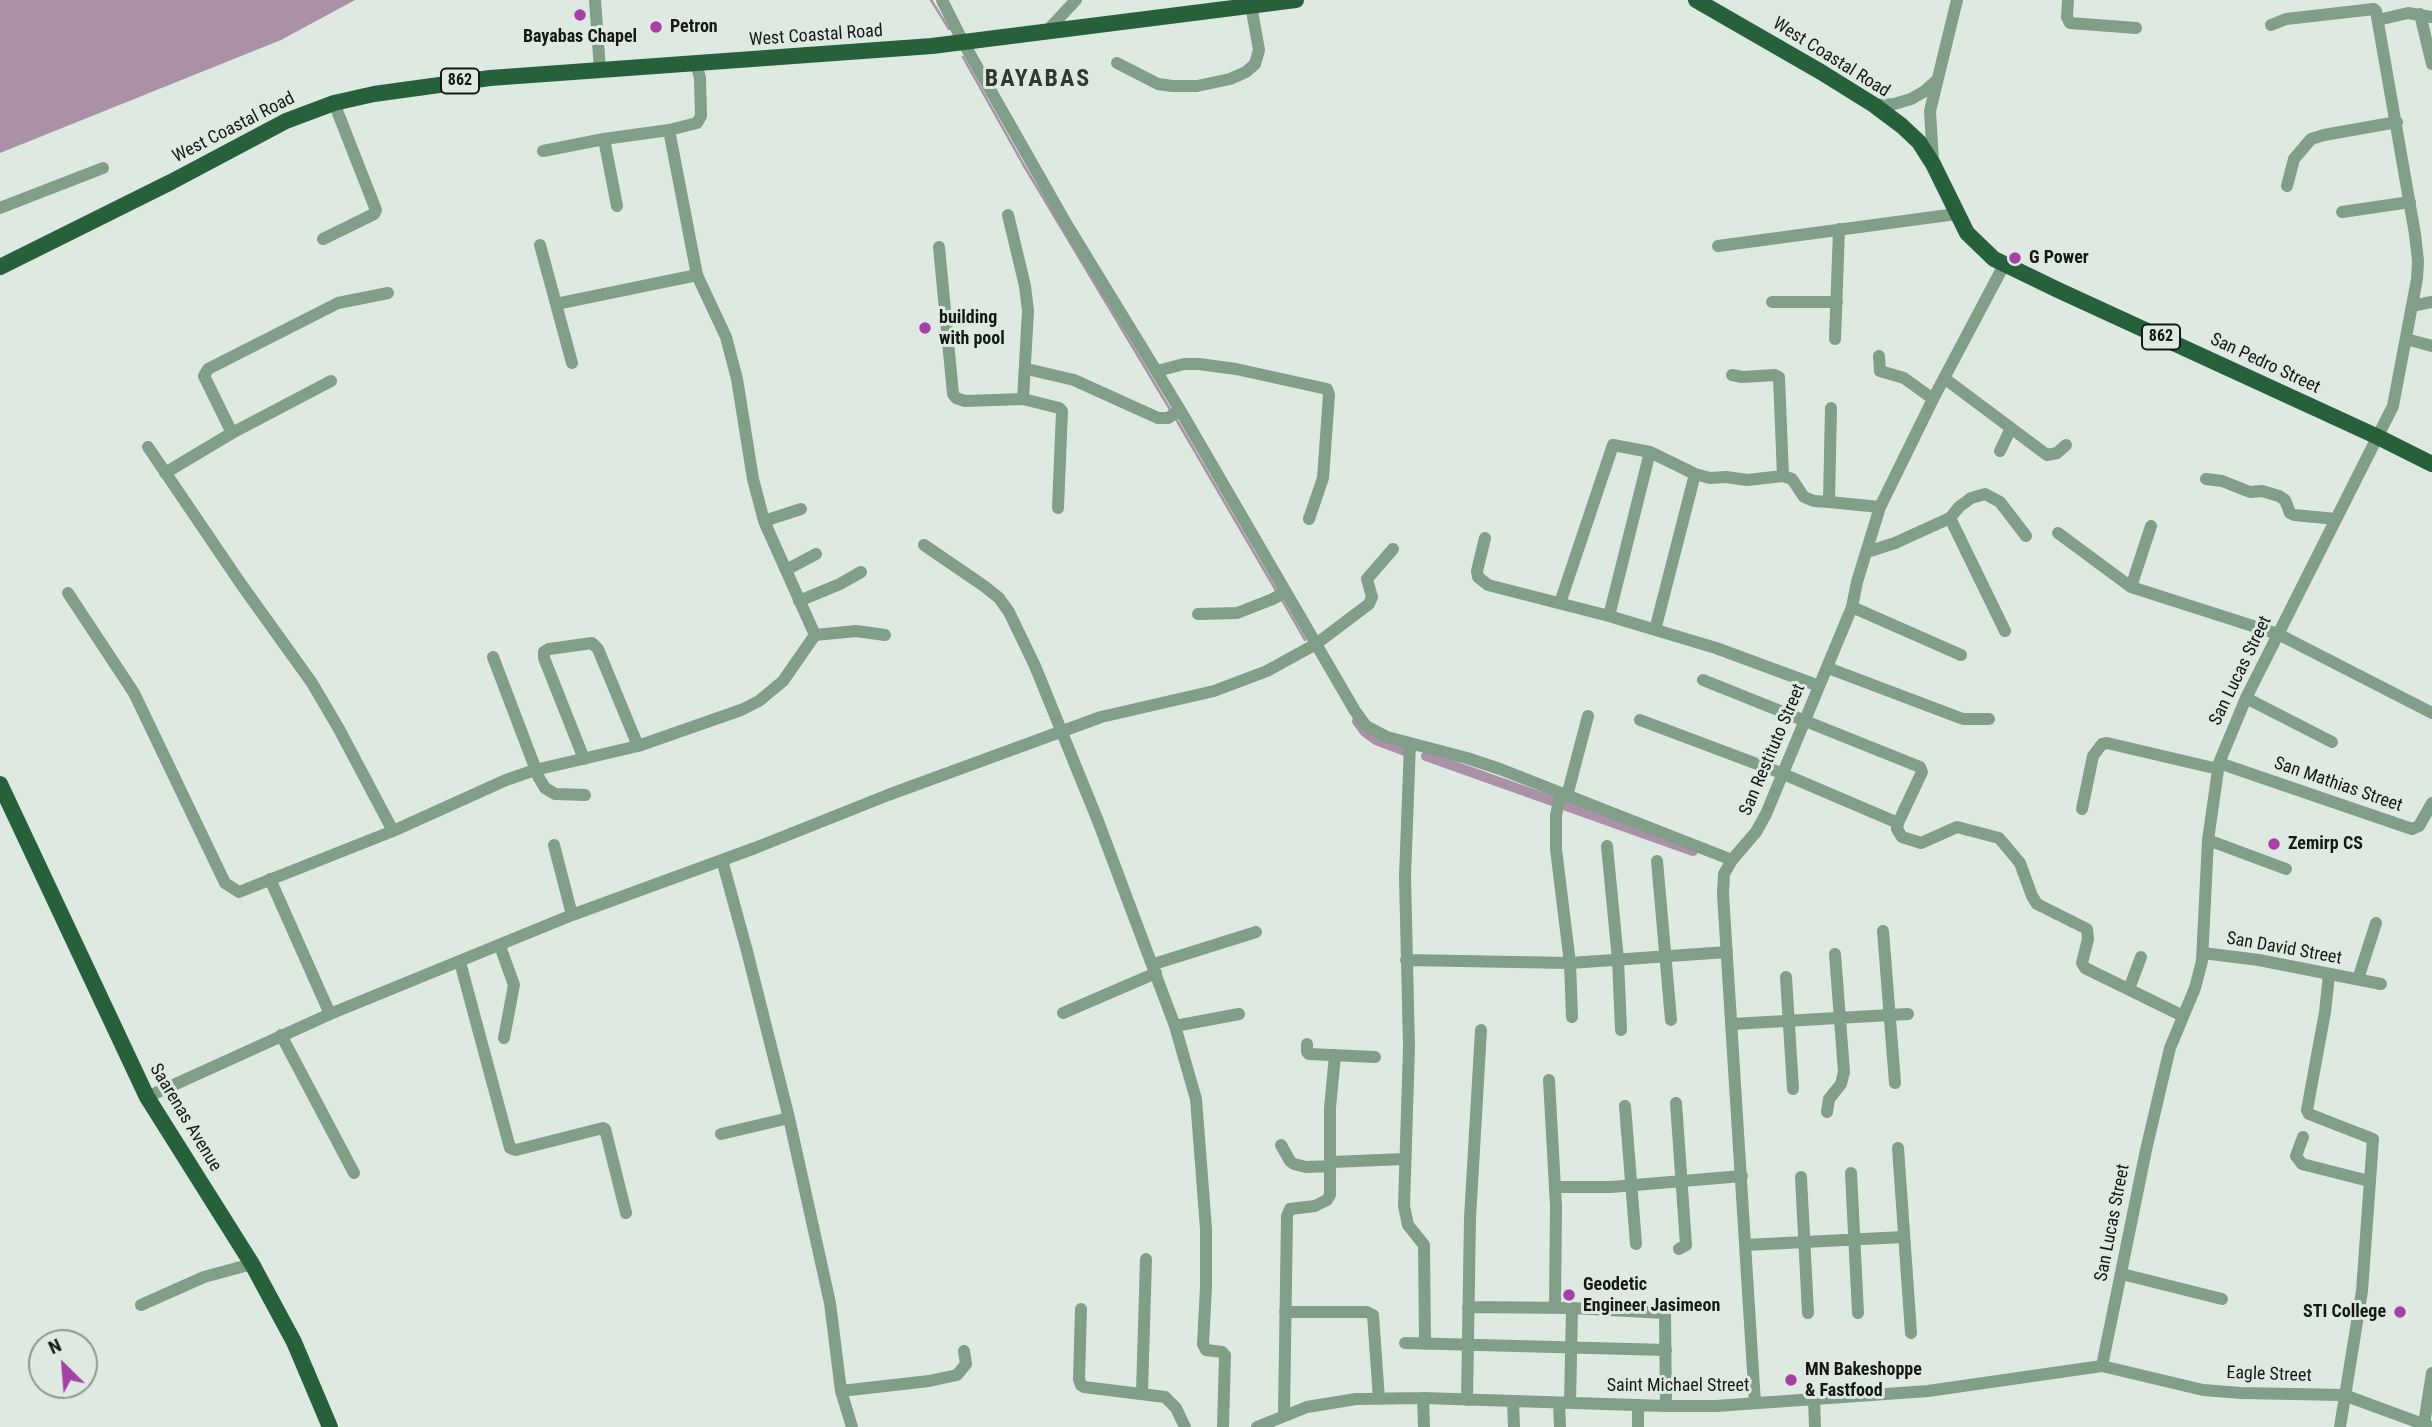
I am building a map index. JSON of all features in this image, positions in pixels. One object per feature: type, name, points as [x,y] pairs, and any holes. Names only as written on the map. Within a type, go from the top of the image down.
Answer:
[{"type":"main road","name":"West Coastal Road","points":[[0,267],[286,121],[334,103],[373,94],[460,81],[816,56],[963,42],[1296,0]]},
{"type":"main road","name":"West Coastal Road","points":[[1696,0],[1874,105],[1910,133],[1933,164]]},
{"type":"main road","name":"San Pedro Street","points":[[1933,164],[1956,214],[1975,242],[2004,265],[2432,464]]},
{"type":"main road","name":"Saarenas Avenue","points":[[0,784],[147,1097],[252,1264],[294,1342],[330,1427]]},
{"type":"street","points":[[595,0],[600,70]]},
{"type":"street","points":[[942,0],[1067,225],[1157,371],[1175,413],[1280,595],[1316,643],[1366,726],[1387,737],[1467,758],[1562,798],[1732,859]]},
{"type":"street","points":[[1046,32],[1076,0]]},
{"type":"street","name":"San Pedro Street","points":[[1933,164],[1930,111],[1957,0]]},
{"type":"street","points":[[2068,0],[2067,18],[2070,23],[2136,28]]},
{"type":"street","points":[[1117,63],[1158,84],[1172,86],[1208,84],[1230,79],[1246,72],[1255,64],[1259,50],[1251,5]]},
{"type":"street","points":[[2271,25],[2286,19],[2376,14],[2426,16],[2432,64]]},
{"type":"street","name":"San Lucas Street","points":[[2102,1366],[2148,1138],[2170,1048],[2195,988],[2203,953],[2208,840],[2219,766],[2246,698],[2393,406],[2418,261],[2397,122],[2376,14]]},
{"type":"street","points":[[543,151],[692,125],[700,120],[701,78],[695,63]]},
{"type":"street","points":[[1874,105],[1894,104],[1911,99],[1926,91],[1937,80]]},
{"type":"street","points":[[323,239],[374,214],[376,210],[334,103]]},
{"type":"street","points":[[2287,186],[2294,159],[2311,139],[2397,122]]},
{"type":"street","points":[[669,130],[697,275],[726,337],[737,379],[753,479],[764,521],[815,635]]},
{"type":"street","points":[[604,139],[617,206]]},
{"type":"street","points":[[0,208],[103,168]]},
{"type":"street","points":[[2343,212],[2410,202]]},
{"type":"street","points":[[1718,246],[1956,214]]},
{"type":"street","points":[[1008,215],[1027,299],[1027,369],[1023,399]]},
{"type":"street","points":[[1835,339],[1839,229]]},
{"type":"street","points":[[540,244],[572,363]]},
{"type":"street","points":[[939,247],[953,394],[965,401],[1023,399],[1062,411],[1058,508]]},
{"type":"street","name":"San Restituto Street","points":[[1755,1403],[1723,883],[1732,859],[1761,824],[1828,668],[1852,607],[1880,507],[2004,265]]},
{"type":"street","points":[[556,304],[697,275]]},
{"type":"street","points":[[232,433],[204,376],[208,369],[338,303],[388,293]]},
{"type":"street","points":[[1772,302],[1837,302]]},
{"type":"street","points":[[2412,306],[2432,302]]},
{"type":"street","points":[[2406,339],[2432,346]]},
{"type":"street","points":[[1879,356],[1880,370],[1904,378],[1933,399]]},
{"type":"street","points":[[1157,371],[1184,364],[1199,364],[1236,369],[1327,389],[1329,395],[1323,478],[1309,519]]},
{"type":"street","points":[[1027,369],[1074,380],[1158,418],[1175,413]]},
{"type":"street","points":[[1732,375],[1775,375],[1780,379],[1783,476]]},
{"type":"street","points":[[1944,378],[2047,455],[2057,453],[2066,445]]},
{"type":"street","points":[[165,473],[232,433],[331,381]]},
{"type":"street","points":[[1829,502],[1831,408]]},
{"type":"street","points":[[2000,451],[2011,428]]},
{"type":"street","points":[[1560,603],[1611,446],[1614,444],[1650,452],[1695,474],[1710,478],[1747,480],[1783,476],[1791,479],[1804,497],[1814,501],[1880,507]]},
{"type":"street","points":[[148,447],[312,683],[393,831]]},
{"type":"street","points":[[1609,616],[1650,452]]},
{"type":"street","points":[[1655,630],[1695,474]]},
{"type":"street","points":[[2206,479],[2222,481],[2250,492],[2262,491],[2279,496],[2286,500],[2290,513],[2294,515],[2336,519]]},
{"type":"street","points":[[1867,552],[1895,543],[1950,518],[1959,506],[1971,498],[1985,494],[2000,502],[2026,536]]},
{"type":"street","points":[[764,521],[801,509]]},
{"type":"street","points":[[1950,518],[2006,631]]},
{"type":"street","points":[[2131,587],[2151,526]]},
{"type":"street","points":[[2058,533],[2131,587],[2278,634],[2432,713]]},
{"type":"street","points":[[1485,538],[1477,571],[1481,582],[1488,586],[1609,616],[1716,648],[1819,686]]},
{"type":"street","points":[[924,545],[984,586],[1007,607],[1035,666],[1098,821],[1175,1026],[1196,1100],[1206,1229],[1203,1344],[1206,1350],[1222,1352],[1225,1355],[1223,1427]]},
{"type":"street","points":[[147,1097],[330,1014],[572,915],[888,795],[1113,714],[1240,683],[1316,643],[1369,604],[1372,597],[1367,579],[1393,549]]},
{"type":"street","points":[[786,570],[816,554]]},
{"type":"street","points":[[799,601],[861,572]]},
{"type":"street","points":[[68,593],[134,693],[225,883],[239,892],[393,831],[506,780],[536,770],[638,746],[741,710],[759,701],[783,681],[815,635],[856,631],[886,635]]},
{"type":"street","points":[[1198,614],[1237,613],[1280,595]]},
{"type":"street","points":[[1852,607],[1961,655]]},
{"type":"street","points":[[584,759],[544,658],[544,652],[549,649],[592,643],[598,649],[638,746]]},
{"type":"street","points":[[493,657],[545,788],[555,794],[584,795]]},
{"type":"street","points":[[1828,668],[1963,719],[1989,719]]},
{"type":"street","points":[[1703,680],[1920,767],[1922,772],[1898,823],[1897,829],[1902,837],[1919,842],[1957,827],[2001,840],[2020,863],[2034,901],[2087,929],[2082,962],[2084,967],[2183,1016]]},
{"type":"street","points":[[2246,698],[2332,742]]},
{"type":"street","points":[[1572,1017],[1570,963],[1556,849],[1562,798],[1588,716]]},
{"type":"street","points":[[1640,720],[1781,774],[1898,823]]},
{"type":"street","points":[[1410,744],[1405,876],[1409,1046],[1404,1159],[1405,1218],[1424,1245],[1426,1345]]},
{"type":"street","points":[[2082,809],[2093,756],[2102,744],[2219,766]]},
{"type":"street","name":"San Mathias Street","points":[[2219,766],[2412,829],[2419,826],[2432,803]]},
{"type":"street","points":[[2208,840],[2286,869]]},
{"type":"street","points":[[554,845],[572,915]]},
{"type":"street","points":[[1607,846],[1618,960],[1621,1030]]},
{"type":"street","points":[[722,860],[789,1118],[830,1303],[843,1406],[852,1427]]},
{"type":"street","points":[[1657,861],[1671,1020]]},
{"type":"street","points":[[270,879],[330,1014]]},
{"type":"street","points":[[2358,979],[2376,923]]},
{"type":"street","points":[[1883,931],[1895,1083]]},
{"type":"street","points":[[1063,1013],[1155,968],[1255,932]]},
{"type":"street","points":[[500,946],[514,985],[504,1038]]},
{"type":"street","points":[[1406,960],[1570,963],[1727,952]]},
{"type":"street","name":"San David Street","points":[[2203,953],[2259,960],[2381,984]]},
{"type":"street","points":[[1827,1112],[1829,1099],[1843,1079],[1835,954]]},
{"type":"street","points":[[2130,989],[2141,957]]},
{"type":"street","points":[[460,962],[510,1148],[516,1150],[603,1128],[607,1133],[626,1213]]},
{"type":"street","points":[[2329,975],[2307,1110],[2309,1114],[2373,1139],[2362,1291],[2340,1427]]},
{"type":"street","points":[[1786,977],[1793,1089]]},
{"type":"street","points":[[1175,1026],[1239,1014]]},
{"type":"street","points":[[1732,1024],[1908,1014]]},
{"type":"street","points":[[1467,1400],[1474,1121],[1481,1030]]},
{"type":"street","points":[[281,1035],[354,1173]]},
{"type":"street","points":[[1307,1044],[1308,1053],[1375,1058]]},
{"type":"street","points":[[1284,1414],[1289,1210],[1315,1206],[1327,1200],[1332,1187],[1330,1108],[1335,1055]]},
{"type":"street","points":[[1549,1080],[1555,1187],[1555,1308]]},
{"type":"street","points":[[1676,1104],[1686,1245],[1678,1249]]},
{"type":"street","points":[[1625,1106],[1636,1244]]},
{"type":"street","points":[[721,1134],[789,1118]]},
{"type":"street","points":[[2303,1136],[2296,1156],[2302,1164],[2369,1181]]},
{"type":"street","points":[[1281,1145],[1294,1164],[1404,1159]]},
{"type":"street","points":[[1898,1148],[1910,1333]]},
{"type":"street","points":[[1851,1173],[1858,1313]]},
{"type":"street","points":[[1555,1187],[1632,1185],[1742,1175]]},
{"type":"street","points":[[1801,1177],[1808,1312]]},
{"type":"street","points":[[1746,1245],[1903,1237]]},
{"type":"street","points":[[1142,1393],[1146,1259]]},
{"type":"street","points":[[141,1305],[204,1277],[252,1264]]},
{"type":"street","points":[[2122,1274],[2222,1299]]},
{"type":"street","points":[[1468,1307],[1664,1312],[1666,1406]]},
{"type":"street","points":[[1560,1427],[1571,1349],[1572,1308]]},
{"type":"street","points":[[1081,1309],[1081,1385],[1166,1397],[1176,1408],[1185,1427]]},
{"type":"street","points":[[1285,1312],[1367,1312],[1373,1315],[1379,1399]]},
{"type":"street","points":[[1405,1343],[1666,1350]]},
{"type":"street","points":[[841,1391],[929,1381],[957,1375],[966,1364],[964,1351]]},
{"type":"street","name":"Eagle Street","points":[[2102,1366],[2203,1390],[2344,1395],[2428,1426]]},
{"type":"street","name":"Saint Michael Street","points":[[1257,1427],[1284,1414],[1320,1404],[1379,1399],[1666,1406],[1755,1403],[1951,1388],[2102,1366]]},
{"type":"street","points":[[2428,1426],[2432,1373]]},
{"type":"street","points":[[1423,1398],[1424,1427]]},
{"type":"street","points":[[1814,1399],[1815,1427]]},
{"type":"street","points":[[1513,1401],[1514,1427]]},
{"type":"street","points":[[1638,1405],[1638,1427]]},
{"type":"shaded area","points":[[0,0],[355,0],[281,40],[0,153]]},
{"type":"waterway","points":[[931,0],[949,29]]},
{"type":"waterway","points":[[963,57],[1023,164],[1171,411]]},
{"type":"waterway","points":[[1176,419],[1277,592]]},
{"type":"waterway","points":[[1282,600],[1305,640]]},
{"type":"waterway","points":[[1357,721],[1365,732],[1376,740],[1408,752]]},
{"type":"waterway","points":[[1426,756],[1693,851]]},
{"type":"place","name":"Bayabas Chapel","points":[[580,15]]},
{"type":"place","name":"Petron","points":[[656,27]]},
{"type":"place","name":"G Power","points":[[2015,258]]},
{"type":"place","name":"building with pool","points":[[925,328]]},
{"type":"place","name":"Zemirp CS","points":[[2274,844]]},
{"type":"place","name":"Geodetic Engineer Jasimeon","points":[[1569,1295]]},
{"type":"place","name":"STI College","points":[[2400,1312]]},
{"type":"place","name":"MN Bakeshoppe & Fastfood","points":[[1791,1380]]},
{"type":"district","name":"BAYABAS","points":[[1038,80]]}]
